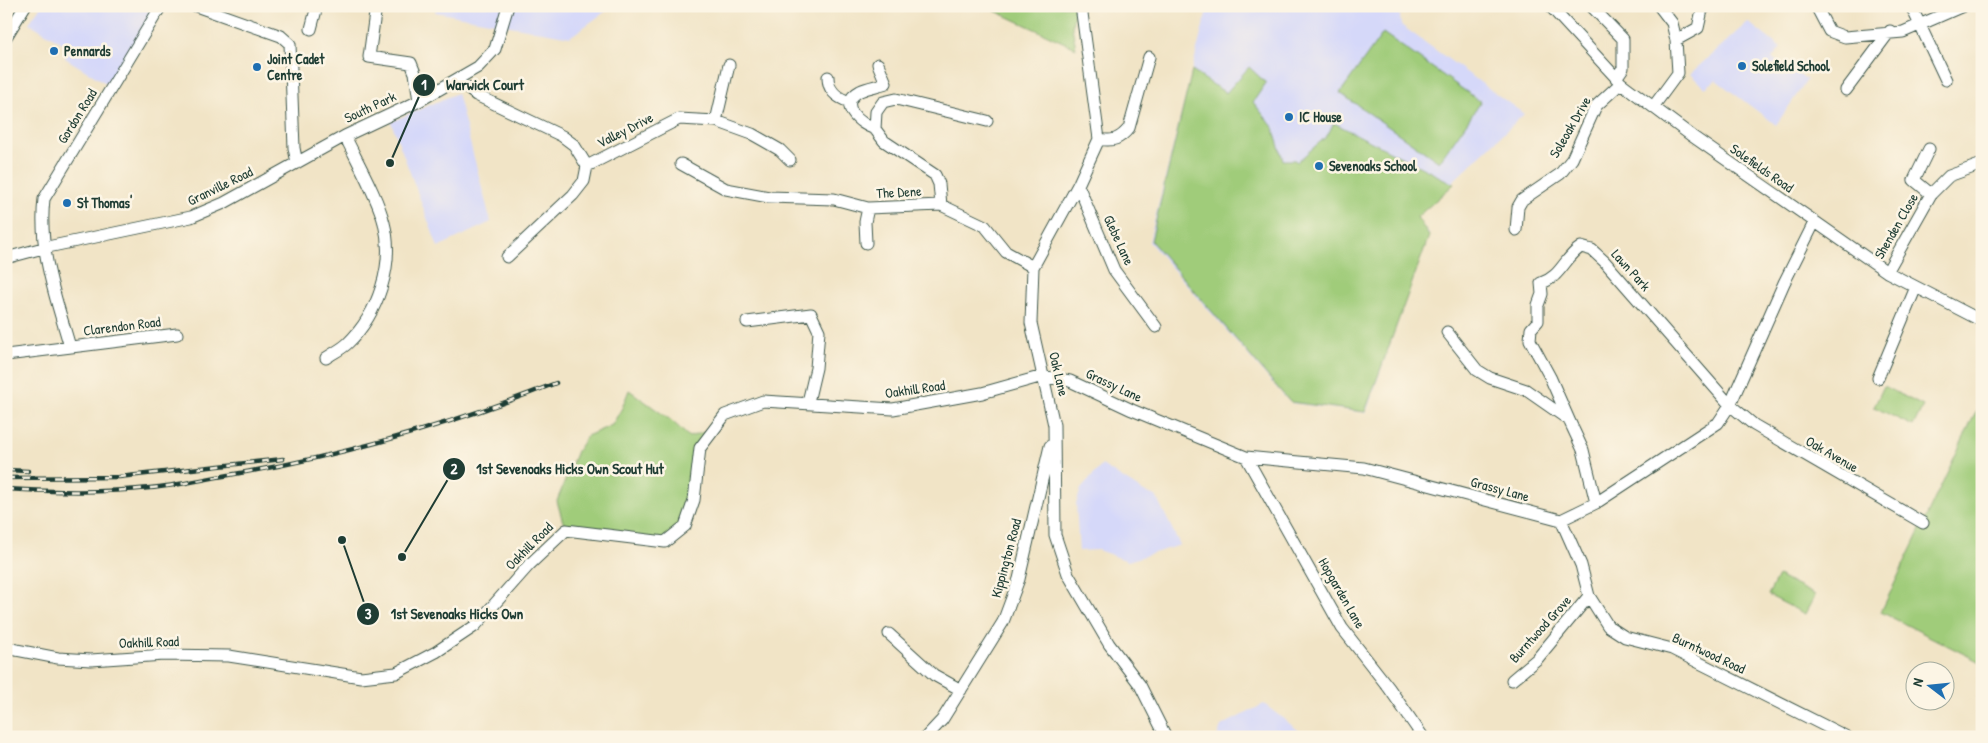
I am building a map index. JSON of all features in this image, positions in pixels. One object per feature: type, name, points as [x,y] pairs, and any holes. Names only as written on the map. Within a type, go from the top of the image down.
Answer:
[{"type":"street","points":[[6,37],[25,6]]},
{"type":"street","name":"Gordon Road","points":[[43,248],[44,199],[161,6]]},
{"type":"street","points":[[196,6],[281,36],[290,44],[294,148],[297,163]]},
{"type":"street","points":[[311,29],[317,6]]},
{"type":"street","points":[[376,6],[369,57],[411,63],[415,73],[419,101]]},
{"type":"street","name":"South Park","points":[[297,163],[345,136],[419,101],[478,68],[495,49],[508,6]]},
{"type":"street","points":[[1081,6],[1099,139],[1115,140],[1122,137],[1129,128],[1150,57]]},
{"type":"street","name":"Solefields Road","points":[[1550,6],[1618,80],[1653,107],[1814,223],[1887,272],[1982,321]]},
{"type":"street","points":[[1591,6],[1623,39],[1623,68],[1618,80]]},
{"type":"street","points":[[1653,107],[1678,73],[1676,40],[1672,23],[1659,6]]},
{"type":"street","points":[[1676,40],[1698,28],[1702,10],[1707,6]]},
{"type":"street","points":[[1816,6],[1829,31],[1845,37],[1903,32],[1964,6]]},
{"type":"street","points":[[1911,6],[1946,80]]},
{"type":"street","points":[[1846,90],[1890,32]]},
{"type":"street","points":[[850,102],[860,91],[886,83],[878,64]]},
{"type":"street","points":[[716,121],[729,65]]},
{"type":"street","points":[[828,77],[830,89],[836,96],[850,102]]},
{"type":"street","points":[[458,80],[476,95],[562,136],[574,145],[587,166],[584,181],[573,195],[507,257]]},
{"type":"street","name":"Soleoak Drive","points":[[1516,230],[1517,213],[1522,200],[1560,174],[1572,159],[1586,123],[1596,106],[1618,80]]},
{"type":"street","points":[[875,129],[876,112],[883,102],[896,99],[979,123]]},
{"type":"street","points":[[850,102],[852,114],[857,120],[875,129],[884,141],[935,175],[939,184],[941,205]]},
{"type":"street","name":"Valley Drive","points":[[587,166],[679,119],[716,121],[752,134],[780,150],[790,160]]},
{"type":"street","name":"South Park","points":[[326,358],[347,343],[366,322],[376,302],[385,270],[387,247],[384,223],[345,136]]},
{"type":"street","name":"Oak Lane","points":[[1099,139],[1078,186],[1032,267],[1031,322],[1054,425],[1055,535],[1068,574],[1109,644],[1140,685],[1166,737]]},
{"type":"street","name":"Shenden Close","points":[[1930,149],[1914,180],[1930,194]]},
{"type":"street","name":"Granville Road","points":[[6,258],[43,248],[191,217],[224,203],[297,163]]},
{"type":"street","name":"The Dene","points":[[681,164],[732,191],[769,197],[842,200],[868,208],[941,205],[985,226],[1006,252],[1032,267]]},
{"type":"street","name":"Shenden Close","points":[[1887,272],[1930,194],[1948,176],[1982,164]]},
{"type":"street","name":"Glebe Lane","points":[[1078,186],[1114,270],[1156,327]]},
{"type":"street","points":[[862,237],[868,208]]},
{"type":"street","points":[[1561,520],[1596,503],[1718,423],[1730,405],[1784,283],[1814,223]]},
{"type":"street","name":"Lawn Park","points":[[1569,420],[1550,377],[1530,340],[1531,329],[1538,321],[1538,306],[1542,294],[1541,283],[1553,279],[1569,255],[1581,246],[1592,250],[1605,262],[1730,405]]},
{"type":"street","name":"Clarendon Road","points":[[43,248],[70,347]]},
{"type":"street","points":[[1878,378],[1916,287]]},
{"type":"street","points":[[747,322],[810,314],[819,331],[816,368],[808,402]]},
{"type":"street","points":[[1447,332],[1476,370],[1490,378],[1526,390],[1569,420],[1583,450],[1596,503]]},
{"type":"street","name":"Clarendon Road","points":[[6,355],[177,334]]},
{"type":"street","name":"Oakhill Road","points":[[6,648],[58,658],[91,660],[164,655],[229,656],[361,676],[396,673],[436,652],[475,626],[529,565],[566,530],[598,532],[665,542],[685,526],[694,500],[700,448],[725,415],[763,401],[808,402],[893,409],[982,393],[1043,376]]},
{"type":"street","name":"Grassy Lane","points":[[1043,376],[1070,381],[1132,410],[1246,457],[1364,468],[1561,520]]},
{"type":"street","name":"Oak Avenue","points":[[1730,405],[1754,425],[1791,448],[1923,523]]},
{"type":"street","name":"Kippington Road","points":[[926,737],[942,720],[1003,622],[1019,579],[1054,425]]},
{"type":"street","name":"Hopgarden Lane","points":[[1246,457],[1342,628],[1389,688],[1423,737]]},
{"type":"street","name":"Burntwood Road","points":[[1561,520],[1581,565],[1589,596],[1608,626],[1625,638],[1672,649],[1846,737]]},
{"type":"street","name":"Burntwood Grove","points":[[1512,680],[1537,659],[1589,596]]},
{"type":"street","points":[[889,634],[934,675],[961,690]]},
{"type":"shaded area","points":[[41,6],[163,6],[109,85],[65,58],[69,47],[29,23]]},
{"type":"shaded area","points":[[437,6],[613,6],[570,37],[435,12]]},
{"type":"shaded area","name":"Sevenoaks School","points":[[1208,6],[1399,6],[1401,25],[1524,114],[1415,217],[1429,234],[1366,413],[1290,403],[1149,242]]},
{"type":"shaded area","name":"Solefield School","points":[[1748,22],[1781,48],[1772,58],[1807,80],[1776,125],[1716,80],[1705,88],[1690,74]]},
{"type":"shaded area","points":[[457,93],[491,222],[438,247],[391,122]]},
{"type":"shaded area","points":[[1102,465],[1144,492],[1156,496],[1180,545],[1128,561],[1098,550],[1079,551],[1076,504],[1081,489]]},
{"type":"shaded area","points":[[1264,704],[1307,737],[1217,737],[1221,726]]},
{"type":"green space","points":[[993,6],[1075,6],[1072,27],[1076,48],[993,10]]},
{"type":"green space","points":[[1383,33],[1481,102],[1439,162],[1340,93]]},
{"type":"green space","name":"Sevenoaks School","points":[[1249,67],[1266,83],[1253,102],[1273,127],[1283,160],[1295,160],[1297,162],[1327,136],[1334,123],[1454,184],[1417,217],[1429,236],[1365,412],[1290,402],[1151,241],[1192,71],[1226,93]]},
{"type":"green space","points":[[1884,386],[1923,406],[1913,426],[1874,407]]},
{"type":"green space","points":[[629,390],[672,421],[689,437],[708,431],[699,447],[686,524],[665,541],[568,529],[563,522],[557,501],[577,451],[587,436],[612,425],[622,408]]},
{"type":"green space","points":[[1982,399],[1982,663],[1881,612]]},
{"type":"green space","points":[[1778,576],[1815,595],[1805,614],[1768,595]]},
{"type":"railway","points":[[6,489],[78,492],[132,490],[170,486],[313,459],[436,426],[556,383]]},
{"type":"railway","points":[[6,478],[119,477],[283,459]]},
{"type":"railway","points":[[6,470],[28,471]]},
{"type":"place","name":"Pennards","points":[[54,51]]},
{"type":"place","name":"Solefield School","points":[[1742,66]]},
{"type":"place","name":"Joint Cadet Centre","points":[[257,67]]},
{"type":"place","name":"IC House","points":[[1289,117]]},
{"type":"place","name":"Warwick Court","points":[[390,163]]},
{"type":"place","name":"Sevenoaks School","points":[[1319,166]]},
{"type":"place","name":"St Thomas'","points":[[67,203]]},
{"type":"place","name":"1st Sevenoaks Hicks Own","points":[[342,540]]},
{"type":"place","name":"1st Sevenoaks Hicks Own Scout Hut","points":[[402,557]]}]
